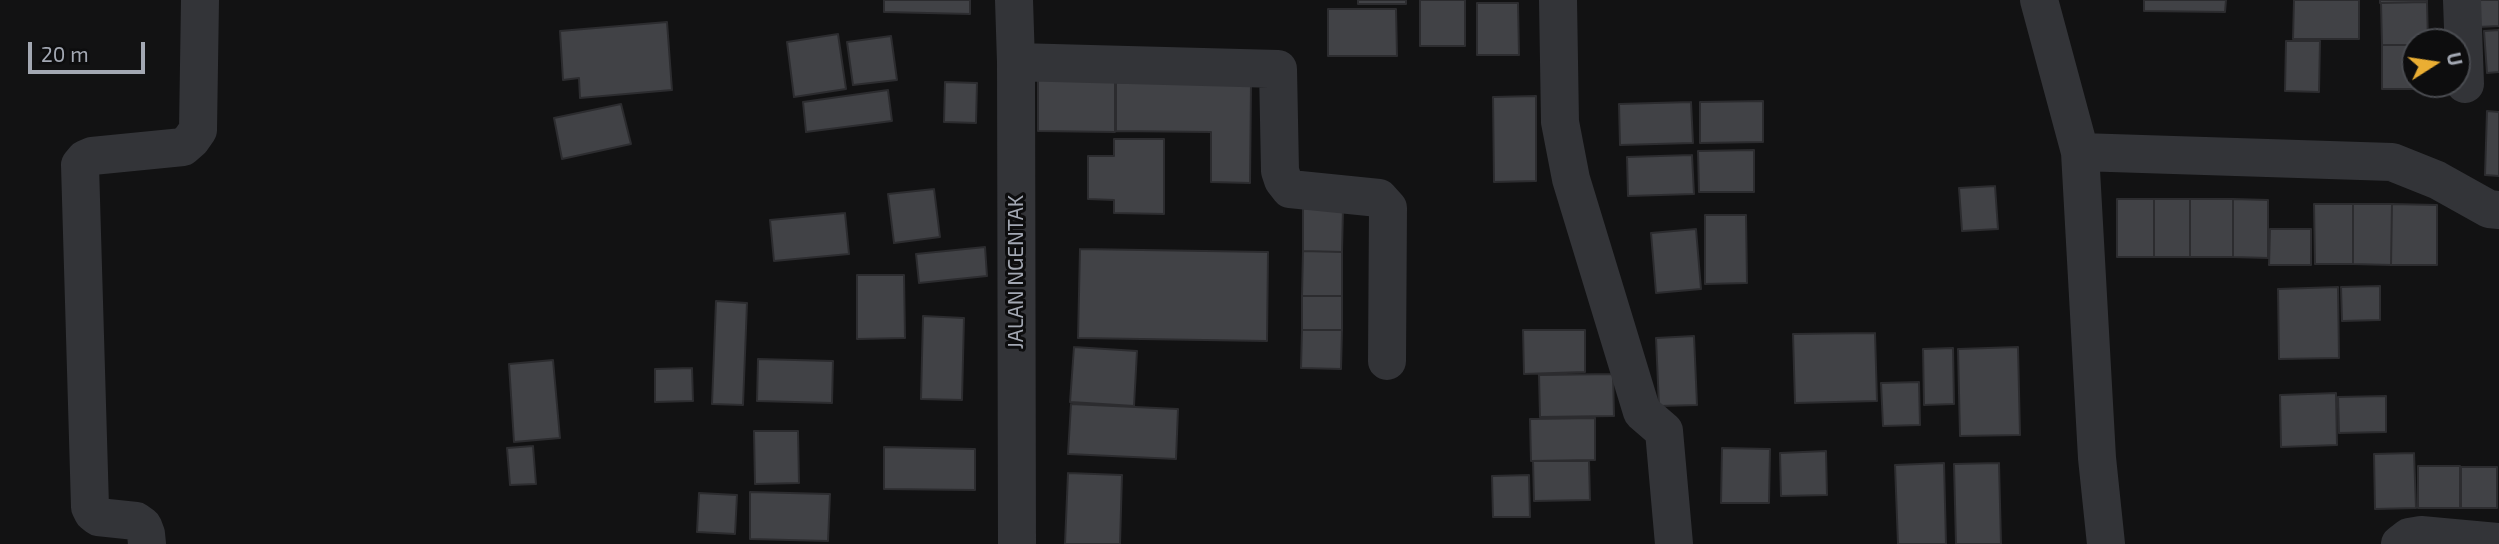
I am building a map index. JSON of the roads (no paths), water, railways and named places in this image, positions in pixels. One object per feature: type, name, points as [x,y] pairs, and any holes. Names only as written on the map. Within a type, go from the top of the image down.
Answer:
[{"type":"street","points":[[147,544],[143,526],[136,521],[99,517],[93,513],[90,506],[80,165],[92,156],[183,147],[191,140],[198,130],[200,0]]},
{"type":"street","name":"JALAN NGENTAK","points":[[1014,0],[1017,544]]},
{"type":"street","points":[[1558,0],[1560,122],[1571,179],[1642,412],[1664,431],[1674,544]]},
{"type":"street","points":[[2032,0],[2039,0],[2080,152],[2097,458],[2106,544]]},
{"type":"street","points":[[2462,0],[2463,28]]},
{"type":"street","points":[[1016,62],[1278,69],[1280,171],[1290,189],[1379,198],[1388,208],[1387,361]]},
{"type":"street","points":[[2080,152],[2392,162],[2437,180],[2489,209],[2499,210]]},
{"type":"street","points":[[2400,544],[2409,537],[2421,535],[2499,542]]}]
